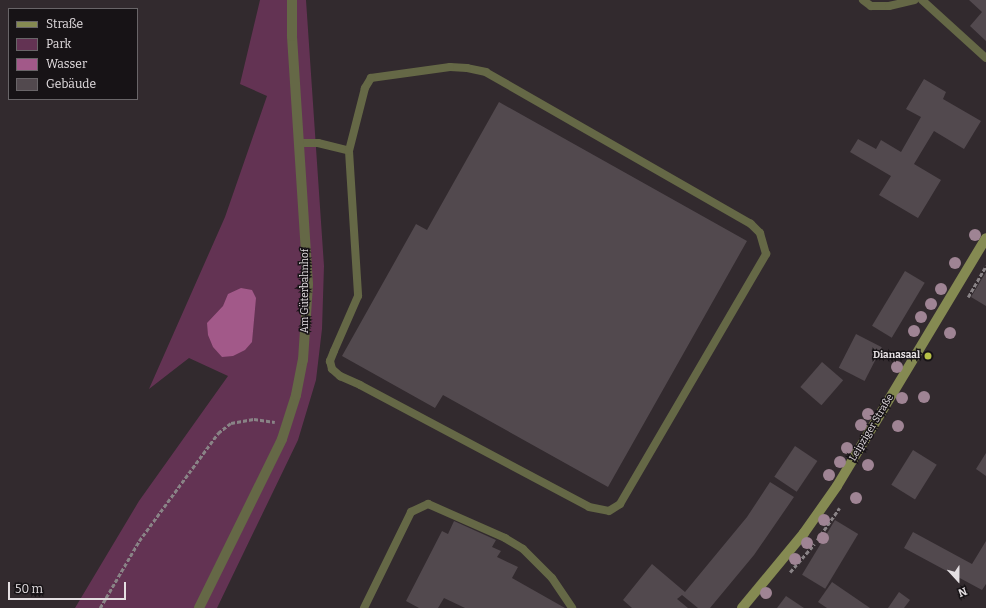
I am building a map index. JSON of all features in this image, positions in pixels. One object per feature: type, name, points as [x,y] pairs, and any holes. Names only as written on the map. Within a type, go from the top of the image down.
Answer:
[{"type":"street","name":"Am Güterbahnhof","points":[[199,608],[267,473],[287,425],[303,360],[308,304],[292,0]]},
{"type":"street","name":"Leipziger Straße","points":[[742,608],[804,533],[837,486],[986,238]]},
{"type":"lane","points":[[863,0],[871,6],[889,6],[914,0]]},
{"type":"lane","points":[[922,0],[986,58]]},
{"type":"lane","points":[[450,67],[467,68],[486,72],[750,224],[760,233],[766,254],[620,504],[609,511],[589,507],[360,384],[340,376],[332,370],[330,360],[358,296],[349,151],[365,88],[371,78],[450,67]]},
{"type":"lane","points":[[299,143],[318,143],[349,151]]},
{"type":"lane","points":[[364,608],[411,512],[428,504],[505,538],[523,549],[552,578],[572,608]]},
{"type":"path","points":[[100,608],[139,541],[218,433],[231,424],[254,419],[287,425]]},
{"type":"green space","points":[[260,0],[306,0],[324,266],[322,329],[316,380],[298,440],[217,608],[75,608],[139,501],[228,376],[189,358],[149,389],[225,217],[267,96],[240,84]]},
{"type":"water","points":[[241,288],[252,290],[256,298],[252,342],[245,350],[233,356],[222,357],[213,347],[208,335],[207,323],[223,306],[228,294]]},
{"type":"building","points":[[969,0],[986,0],[986,41],[970,26],[982,12]]},
{"type":"building","points":[[924,79],[946,92],[943,99],[981,121],[964,149],[934,131],[914,164],[941,180],[918,218],[879,195],[891,176],[850,152],[858,139],[876,149],[881,140],[901,152],[921,117],[906,109]]},
{"type":"building","points":[[499,102],[747,241],[608,487],[443,395],[435,408],[342,356],[416,224],[427,230]]},
{"type":"building","points":[[905,271],[925,283],[892,338],[872,326]]},
{"type":"building","points":[[986,272],[986,306],[971,297]]},
{"type":"building","points":[[856,334],[882,347],[865,381],[839,368]]},
{"type":"building","points":[[822,362],[843,380],[821,405],[800,387]]},
{"type":"building","points":[[795,446],[817,461],[797,492],[774,477]]},
{"type":"building","points":[[913,450],[937,465],[915,500],[891,485]]},
{"type":"building","points":[[986,453],[986,476],[976,469]]},
{"type":"building","points":[[770,482],[794,497],[754,555],[710,608],[698,608],[682,595],[677,599],[688,608],[632,608],[623,600],[652,564],[685,592],[747,517]]},
{"type":"building","points":[[835,520],[858,534],[825,589],[802,575]]},
{"type":"building","points":[[454,521],[496,540],[492,547],[501,551],[497,557],[518,567],[512,578],[565,608],[465,608],[444,598],[438,608],[419,608],[406,601],[442,531],[448,534]]},
{"type":"building","points":[[913,532],[972,564],[986,541],[986,584],[982,590],[904,548]]},
{"type":"building","points":[[832,582],[870,608],[827,608],[818,602]]},
{"type":"building","points":[[899,592],[910,600],[904,608],[888,608]]},
{"type":"building","points":[[786,596],[804,608],[777,608]]},
{"type":"place","name":"Dianasaal","points":[[928,356]]}]
